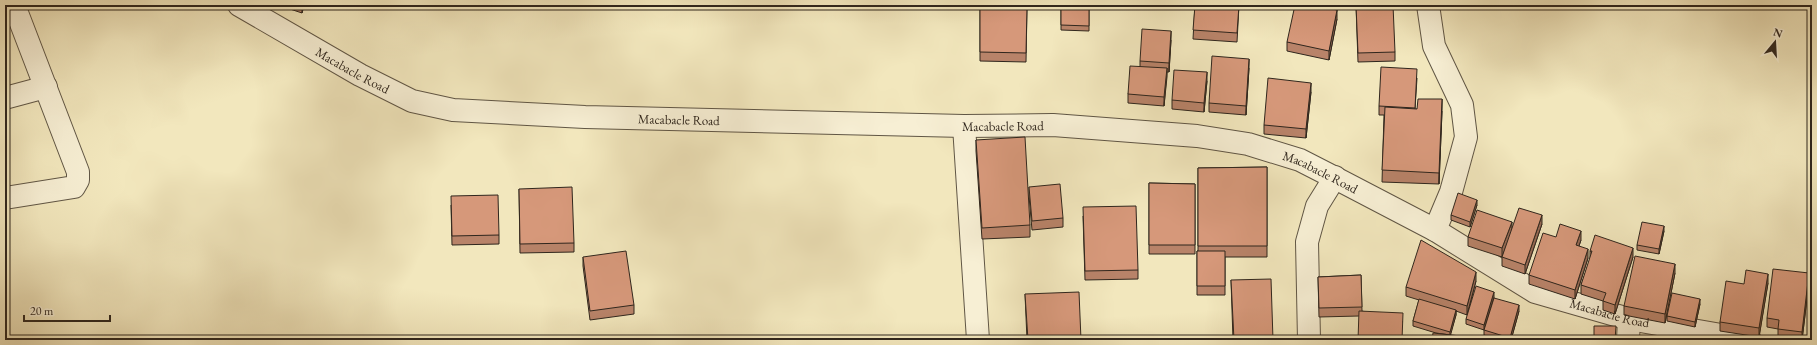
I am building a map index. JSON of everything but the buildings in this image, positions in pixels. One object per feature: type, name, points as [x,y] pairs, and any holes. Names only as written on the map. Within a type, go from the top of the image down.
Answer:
[{"type":"street","points":[[5,198],[74,187],[78,180],[78,172],[14,5]]},
{"type":"street","name":"Macabacle Road","points":[[239,5],[360,75],[412,101],[453,110],[585,118],[964,126],[1053,125],[1197,136],[1248,144],[1300,160],[1334,177],[1435,230],[1535,292],[1629,319],[1750,340]]},
{"type":"street","points":[[1428,5],[1434,46],[1462,106],[1466,137],[1451,192],[1435,230]]},
{"type":"street","points":[[5,98],[46,87]]},
{"type":"street","points":[[964,126],[978,340]]},
{"type":"street","points":[[1309,340],[1307,242],[1317,206],[1334,177]]},
{"type":"street","points":[[1628,340],[1629,319]]}]
